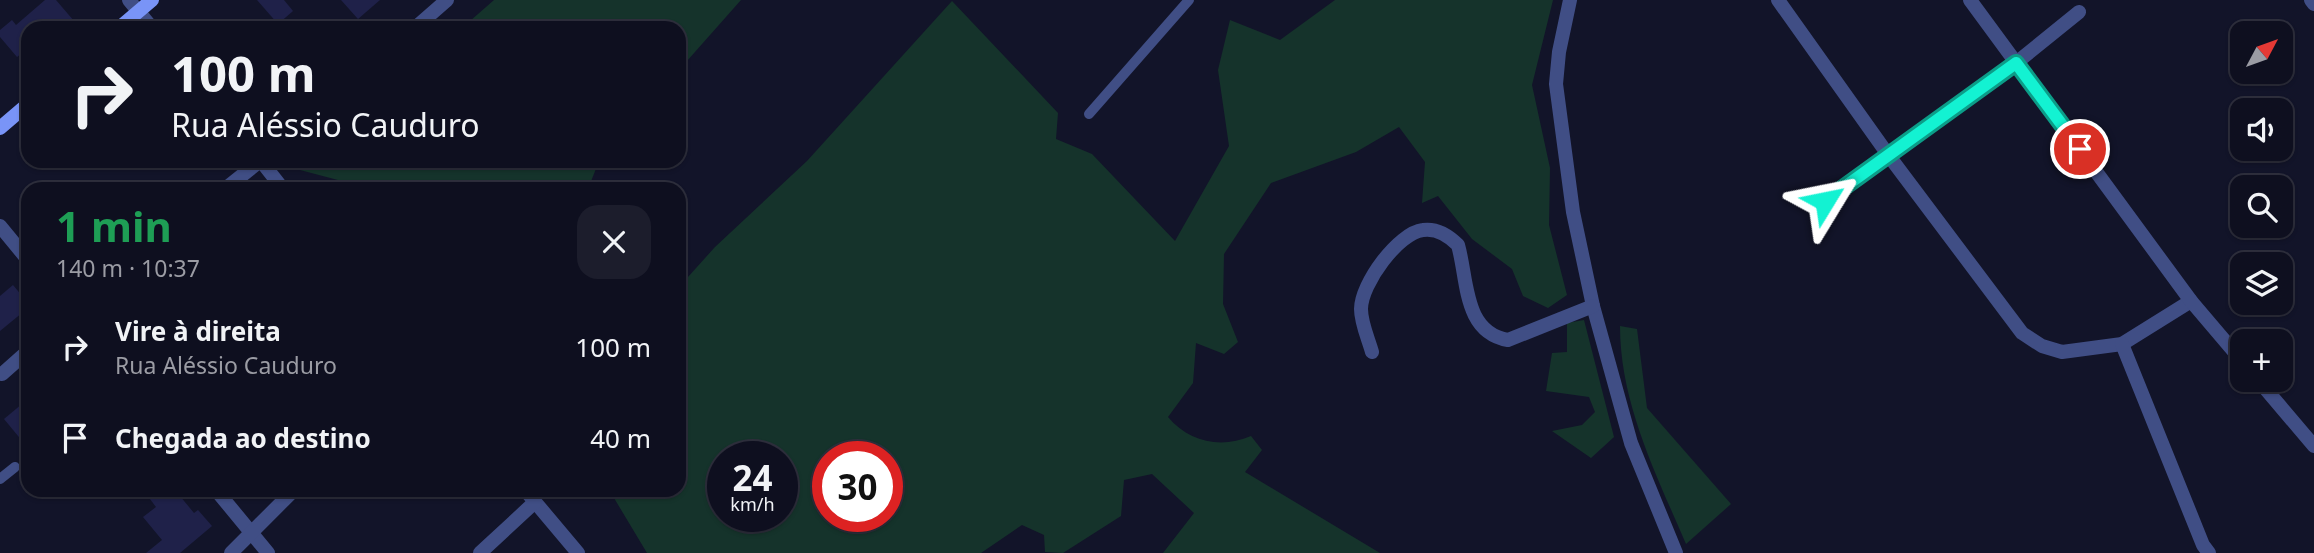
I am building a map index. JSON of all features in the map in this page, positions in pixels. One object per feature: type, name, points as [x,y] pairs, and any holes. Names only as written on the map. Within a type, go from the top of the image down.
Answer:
[{"type":"street","points":[[124,21],[134,6],[152,0]]},
{"type":"street","points":[[423,21],[447,0]]},
{"type":"street","points":[[1570,0],[1559,52],[1556,84],[1573,212],[1592,306],[1631,443],[1676,553]]},
{"type":"street","points":[[1778,0],[1889,156],[2022,333],[2042,346],[2062,352],[2122,345],[2191,301]]},
{"type":"street","points":[[1970,0],[2191,301],[2230,347]]},
{"type":"street","points":[[2311,0],[2314,4]]},
{"type":"street","points":[[134,6],[146,21]]},
{"type":"street","points":[[1825,201],[2016,63],[2079,12]]},
{"type":"street","points":[[0,128],[21,110]]},
{"type":"street","points":[[234,182],[251,168]]},
{"type":"street","points":[[266,168],[277,182]]},
{"type":"street","points":[[0,226],[21,252]]},
{"type":"street","points":[[1372,352],[1361,307],[1367,288],[1391,252],[1407,237],[1423,230],[1440,232],[1458,245],[1469,302],[1477,323],[1493,337],[1508,340],[1592,306]]},
{"type":"street","points":[[2122,345],[2203,545],[2209,553]]},
{"type":"street","points":[[2,374],[21,357]]},
{"type":"street","points":[[2268,392],[2314,446]]},
{"type":"street","points":[[222,497],[268,553]]},
{"type":"street","points":[[231,553],[287,497]]},
{"type":"street","points":[[480,553],[529,497]]},
{"type":"street","points":[[531,497],[578,553]]},
{"type":"lane","points":[[1089,114],[1189,0]]},
{"type":"lane","points":[[0,479],[15,467]]},
{"type":"green space","points":[[494,0],[741,0],[686,62],[686,21],[470,21]]},
{"type":"green space","points":[[1335,0],[1553,0],[1532,85],[1550,168],[1549,225],[1567,295],[1548,308],[1523,296],[1512,269],[1472,239],[1438,196],[1422,203],[1425,162],[1399,127],[1356,152],[1271,183],[1224,254],[1223,304],[1238,342],[1224,354],[1196,343],[1193,383],[1168,417],[1176,426],[1206,441],[1228,442],[1251,436],[1262,450],[1245,472],[1380,553],[1163,553],[1194,513],[1152,474],[1124,480],[1121,516],[1063,553],[1045,552],[1044,535],[1022,525],[981,553],[647,553],[613,497],[686,497],[686,279],[715,247],[807,161],[952,1],[1058,113],[1056,139],[1092,154],[1175,241],[1229,146],[1218,70],[1230,20],[1280,40]]},
{"type":"green space","points":[[596,168],[591,182],[345,182],[300,170]]},
{"type":"green space","points":[[1584,320],[1614,437],[1591,458],[1552,431],[1582,425],[1595,412],[1589,397],[1546,391],[1552,353],[1567,352],[1567,323]]},
{"type":"green space","points":[[1620,326],[1637,329],[1647,408],[1731,504],[1686,544],[1652,465],[1633,410],[1626,383]]},
{"type":"building","points":[[45,0],[56,0],[74,21],[21,21],[21,54],[17,57],[0,37],[0,30],[12,20],[16,25]]},
{"type":"building","points":[[257,0],[284,0],[293,11],[281,21],[275,21]]},
{"type":"building","points":[[341,0],[380,0],[358,19]]},
{"type":"building","points":[[13,285],[21,295],[21,314],[0,331],[0,296]]},
{"type":"building","points":[[21,405],[21,440],[4,419]]},
{"type":"building","points":[[148,497],[181,497],[194,513],[198,510],[212,526],[180,553],[146,553],[162,540],[143,517],[156,507]]},
{"type":"route","points":[[1825,201],[2016,63],[2080,149]]}]
